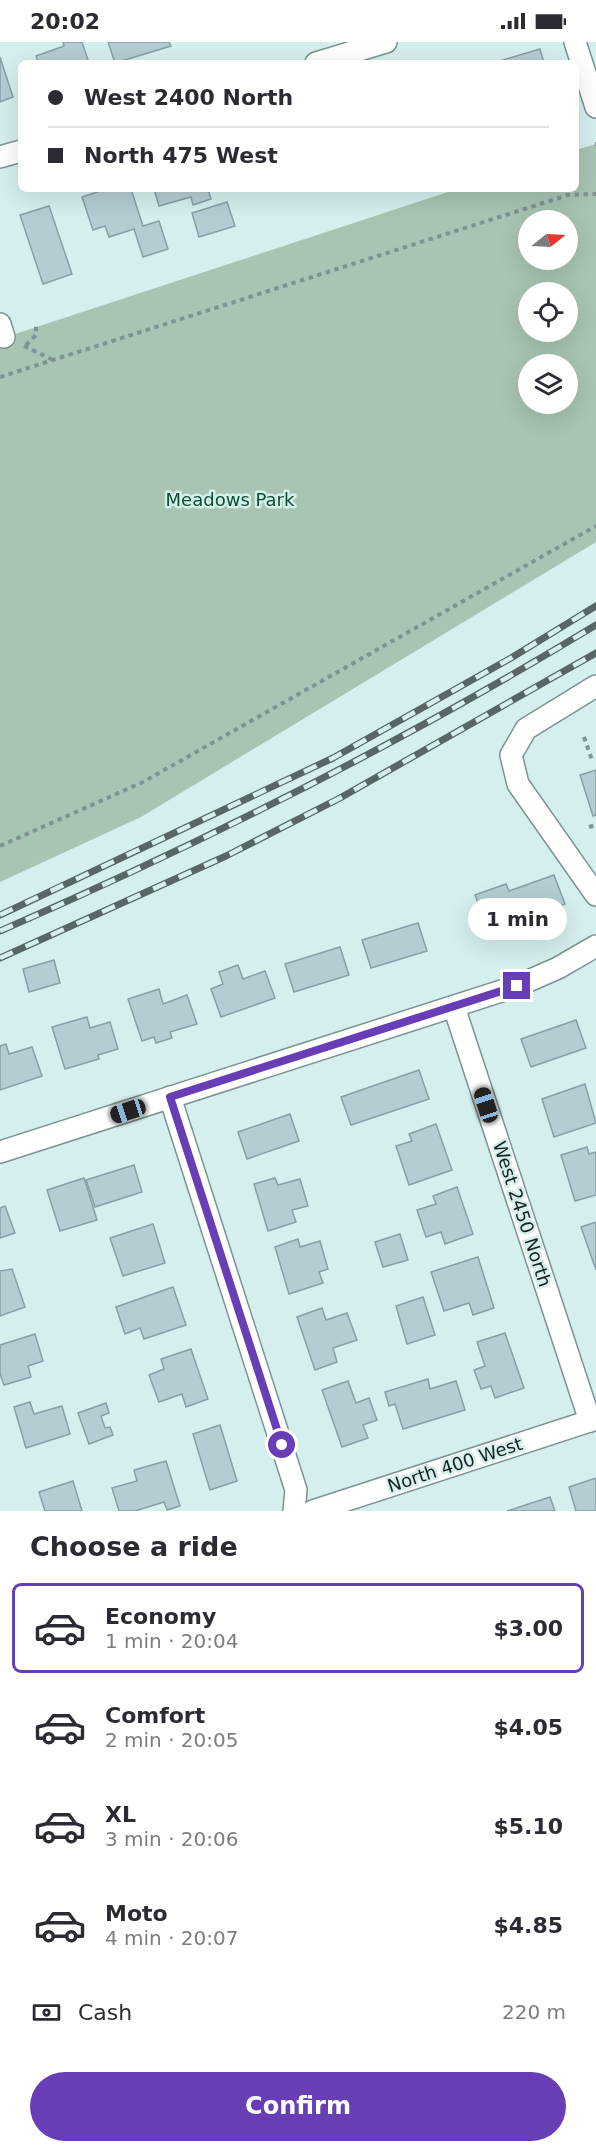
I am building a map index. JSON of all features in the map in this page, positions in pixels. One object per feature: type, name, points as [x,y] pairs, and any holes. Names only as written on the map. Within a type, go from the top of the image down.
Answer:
[{"type":"street","points":[[326,60],[386,42]]},
{"type":"street","points":[[575,42],[596,106]]},
{"type":"street","points":[[0,157],[18,152]]},
{"type":"street","points":[[596,686],[526,729],[511,755],[518,784],[596,895]]},
{"type":"street","points":[[0,1152],[517,986],[558,968],[596,945]]},
{"type":"street","name":"West 2450 North","points":[[454,1007],[593,1420]]},
{"type":"street","points":[[170,1097],[296,1490],[294,1511]]},
{"type":"street","name":"North 400 West","points":[[313,1511],[593,1420]]},
{"type":"path","points":[[0,377],[568,195],[596,194]]},
{"type":"path","points":[[26,345],[36,335],[36,326]]},
{"type":"path","points":[[7,337],[53,360]]},
{"type":"path","points":[[0,846],[143,782],[596,526]]},
{"type":"path","points":[[584,737],[592,760]]},
{"type":"path","points":[[589,827],[596,825]]},
{"type":"green space","name":"Meadows Park","points":[[596,144],[596,542],[141,817],[0,882],[0,339],[448,192],[579,192],[579,149]]},
{"type":"building","points":[[63,42],[82,42],[88,60],[37,60],[36,56],[64,46]]},
{"type":"building","points":[[108,42],[169,42],[171,46],[125,60],[114,60]]},
{"type":"building","points":[[540,49],[543,60],[503,60]]},
{"type":"building","points":[[0,57],[13,97],[0,102]]},
{"type":"building","points":[[97,192],[132,192],[143,226],[159,221],[168,249],[143,257],[134,229],[109,237],[105,226],[93,230],[82,197]]},
{"type":"building","points":[[155,192],[209,192],[211,199],[193,205],[191,197],[159,206]]},
{"type":"building","points":[[227,202],[235,226],[199,237],[192,213]]},
{"type":"building","points":[[49,206],[72,274],[43,284],[20,215]]},
{"type":"building","points":[[596,770],[596,815],[593,816],[580,775]]},
{"type":"building","points":[[554,875],[565,904],[489,933],[475,895],[506,884],[509,891]]},
{"type":"building","points":[[418,923],[427,951],[371,968],[362,940]]},
{"type":"building","points":[[340,947],[349,975],[294,992],[285,964]]},
{"type":"building","points":[[54,960],[60,983],[29,992],[23,969]]},
{"type":"building","points":[[238,965],[243,979],[265,971],[275,998],[221,1017],[211,989],[223,984],[219,972]]},
{"type":"building","points":[[159,989],[163,1004],[187,995],[197,1024],[170,1032],[172,1038],[156,1043],[154,1037],[142,1041],[128,999]]},
{"type":"building","points":[[87,1017],[90,1028],[110,1022],[118,1049],[98,1055],[99,1059],[65,1069],[52,1027]]},
{"type":"building","points":[[576,1020],[586,1048],[531,1067],[521,1039]]},
{"type":"building","points":[[6,1044],[9,1054],[32,1047],[42,1076],[0,1090],[0,1046]]},
{"type":"building","points":[[419,1070],[429,1099],[351,1125],[341,1097]]},
{"type":"building","points":[[585,1084],[596,1123],[554,1137],[542,1099]]},
{"type":"building","points":[[290,1114],[299,1141],[247,1159],[238,1132]]},
{"type":"building","points":[[436,1124],[452,1170],[409,1185],[396,1146],[412,1141],[409,1134]]},
{"type":"building","points":[[587,1147],[589,1154],[596,1152],[596,1195],[575,1201],[561,1155]]},
{"type":"building","points":[[134,1165],[142,1192],[95,1207],[86,1180]]},
{"type":"building","points":[[84,1178],[97,1220],[60,1231],[47,1190]]},
{"type":"building","points":[[275,1178],[278,1185],[300,1179],[308,1206],[292,1210],[296,1222],[268,1231],[254,1184]]},
{"type":"building","points":[[457,1187],[473,1234],[445,1244],[441,1232],[426,1237],[417,1210],[436,1204],[433,1196]]},
{"type":"building","points":[[5,1206],[15,1233],[0,1238],[0,1208]]},
{"type":"building","points":[[596,1222],[596,1270],[581,1227]]},
{"type":"building","points":[[153,1224],[165,1263],[123,1276],[110,1238]]},
{"type":"building","points":[[400,1234],[408,1260],[383,1267],[375,1242]]},
{"type":"building","points":[[298,1239],[300,1247],[320,1241],[328,1269],[319,1272],[323,1283],[289,1294],[275,1247]]},
{"type":"building","points":[[478,1257],[494,1308],[473,1315],[469,1303],[444,1311],[431,1272]]},
{"type":"building","points":[[12,1269],[25,1307],[0,1316],[0,1271]]},
{"type":"building","points":[[173,1287],[186,1325],[144,1339],[140,1328],[125,1334],[116,1307]]},
{"type":"building","points":[[423,1297],[435,1335],[407,1344],[396,1306]]},
{"type":"building","points":[[322,1308],[326,1320],[347,1313],[357,1340],[333,1348],[337,1362],[315,1370],[297,1317]]},
{"type":"building","points":[[505,1333],[524,1388],[495,1398],[491,1386],[481,1389],[474,1370],[485,1366],[477,1342]]},
{"type":"building","points":[[35,1334],[43,1361],[28,1366],[31,1377],[4,1385],[0,1374],[0,1345]]},
{"type":"building","points":[[191,1349],[208,1399],[186,1407],[182,1394],[159,1402],[149,1375],[164,1369],[161,1359]]},
{"type":"building","points":[[428,1379],[430,1389],[456,1381],[465,1410],[403,1429],[395,1404],[389,1406],[385,1392]]},
{"type":"building","points":[[348,1381],[356,1403],[369,1398],[377,1420],[363,1425],[368,1438],[342,1447],[322,1390]]},
{"type":"building","points":[[30,1402],[34,1414],[62,1406],[70,1434],[26,1448],[14,1407]]},
{"type":"building","points":[[106,1403],[109,1413],[101,1416],[105,1428],[110,1427],[113,1435],[89,1444],[78,1413]]},
{"type":"building","points":[[220,1425],[237,1481],[210,1490],[193,1434]]},
{"type":"building","points":[[166,1461],[180,1506],[167,1510],[164,1502],[135,1511],[119,1511],[112,1488],[137,1481],[134,1470]]},
{"type":"building","points":[[596,1478],[596,1511],[576,1511],[569,1487]]},
{"type":"building","points":[[73,1481],[82,1511],[45,1511],[39,1492]]},
{"type":"building","points":[[550,1497],[555,1511],[507,1511]]},
{"type":"railway","points":[[0,915],[333,758],[511,658],[596,606]]},
{"type":"railway","points":[[0,931],[153,862],[303,788],[451,709],[596,625]]},
{"type":"railway","points":[[0,958],[226,856],[340,798],[596,653]]},
{"type":"route","points":[[282,1445],[170,1097],[517,986]]}]
